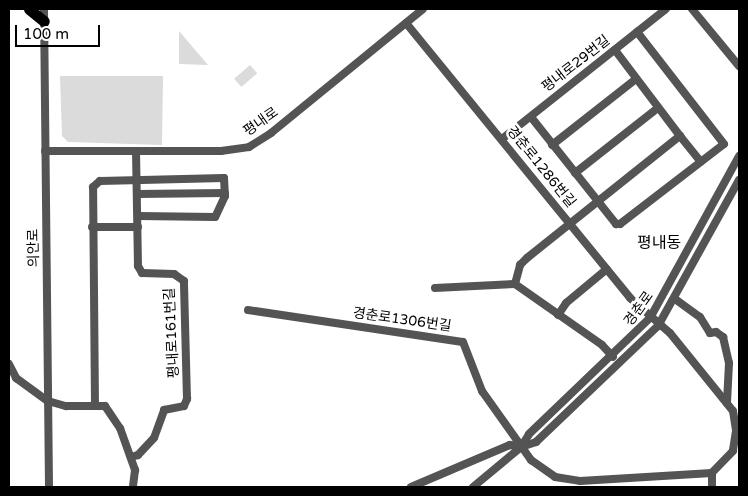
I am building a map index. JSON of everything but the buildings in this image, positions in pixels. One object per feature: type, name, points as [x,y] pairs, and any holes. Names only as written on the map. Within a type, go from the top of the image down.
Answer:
[{"type":"highway","points":[[29,9],[44,21]]},
{"type":"street","name":"의안로","points":[[44,9],[49,487]]},
{"type":"street","name":"평내로","points":[[45,151],[221,151],[249,147],[271,133],[423,9]]},
{"type":"street","name":"평내로29번길","points":[[502,139],[666,9]]},
{"type":"street","points":[[692,9],[739,66]]},
{"type":"street","name":"경춘로1286번길","points":[[406,22],[607,269],[650,318],[658,326],[670,333],[727,403]]},
{"type":"street","points":[[531,117],[616,224],[620,224],[724,144],[637,32]]},
{"type":"street","points":[[614,50],[701,162]]},
{"type":"street","points":[[552,145],[636,80]]},
{"type":"street","points":[[575,173],[658,108]]},
{"type":"street","points":[[515,284],[520,265],[596,200],[680,136]]},
{"type":"street","name":"평내로161번길","points":[[131,458],[138,455],[154,438],[164,410],[184,406],[187,399],[184,282],[174,274],[142,273],[138,266],[136,152]]},
{"type":"street","name":"경춘로","points":[[521,447],[528,434],[613,357],[650,318],[739,156]]},
{"type":"street","points":[[95,406],[93,187],[100,181],[224,178],[225,193],[215,217],[138,216]]},
{"type":"street","name":"경춘로","points":[[473,487],[521,447],[536,442],[658,326],[675,299],[739,180]]},
{"type":"street","points":[[137,194],[225,193]]},
{"type":"street","points":[[92,227],[138,227]]},
{"type":"street","points":[[558,315],[566,303],[607,269]]},
{"type":"street","points":[[436,288],[515,284],[602,345],[613,357]]},
{"type":"street","points":[[675,299],[700,317],[710,333],[716,332],[723,337],[729,363],[727,403],[736,423],[733,451],[712,473],[712,487]]},
{"type":"street","name":"경춘로1306번길","points":[[248,310],[463,342],[482,391],[521,447]]},
{"type":"street","points":[[9,364],[16,378],[48,401],[66,406],[105,406],[114,416],[131,458],[135,470],[133,487]]},
{"type":"street","points":[[411,487],[510,445],[521,447],[543,471],[562,479],[712,473]]},
{"type":"shaded area","points":[[179,31],[208,65],[179,64]]},
{"type":"shaded area","points":[[250,65],[257,73],[241,87],[234,79]]},
{"type":"shaded area","points":[[60,76],[163,76],[162,145],[68,142],[62,136]]},
{"type":"district","name":"평내동","points":[[659,243]]}]
